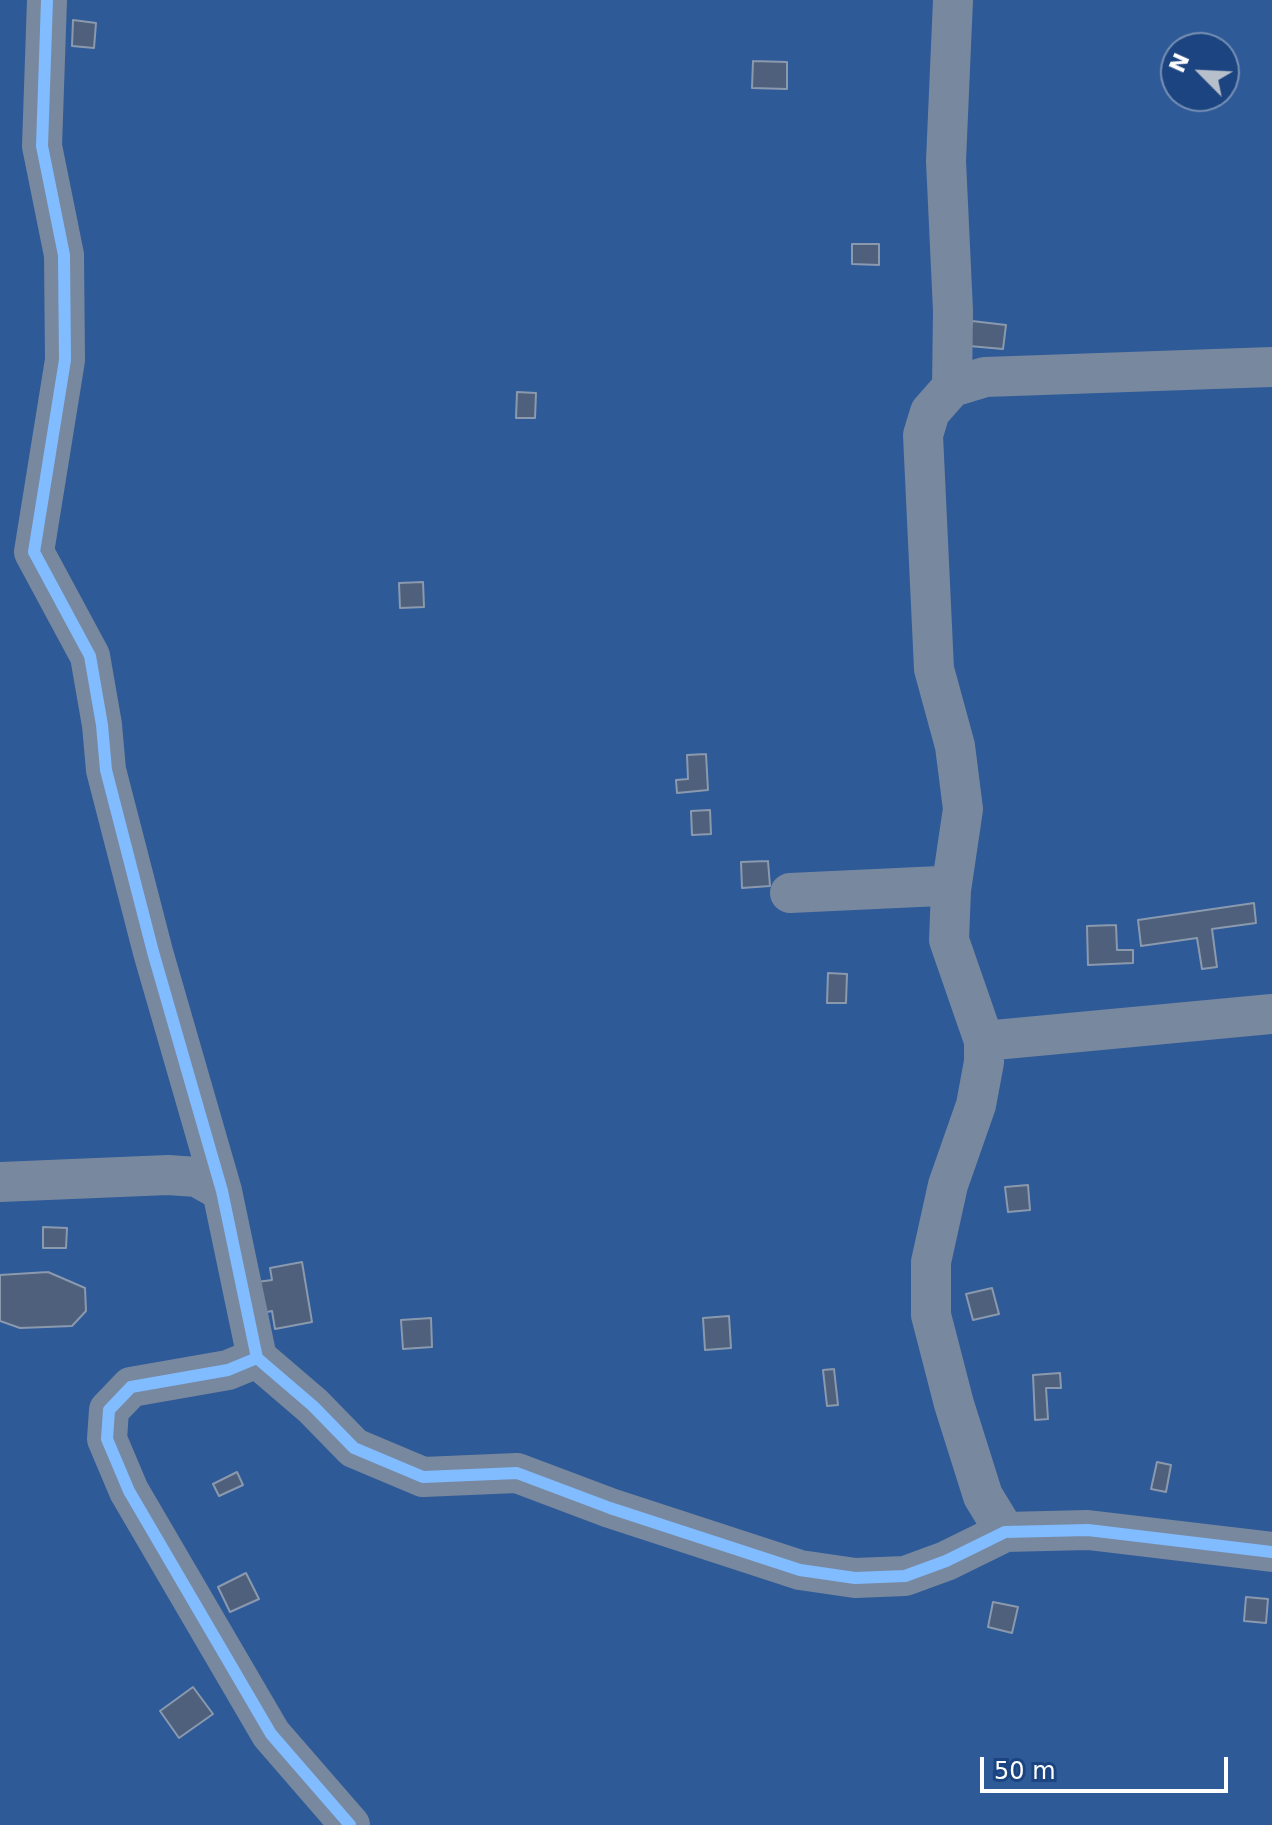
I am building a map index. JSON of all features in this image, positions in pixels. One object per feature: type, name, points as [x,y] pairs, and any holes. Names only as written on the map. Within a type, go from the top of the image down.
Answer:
[{"type":"street","points":[[47,0],[42,146],[64,255],[65,360],[34,552],[90,656],[106,770],[153,952],[222,1191],[257,1358],[313,1406],[354,1448],[423,1477],[517,1473],[610,1508],[800,1570],[855,1578],[905,1576],[946,1561],[1005,1532],[1088,1530],[1272,1552]]},
{"type":"street","points":[[952,387],[953,311],[946,161],[953,0]]},
{"type":"street","points":[[1005,1532],[983,1496],[954,1404],[931,1315],[931,1262],[948,1185],[976,1105],[984,1062],[984,1041],[949,940],[951,890],[963,809],[955,746],[934,669],[923,435],[930,412],[952,387],[985,377],[1272,367]]},
{"type":"street","points":[[790,893],[940,886],[951,890]]},
{"type":"street","points":[[984,1041],[1272,1014]]},
{"type":"street","points":[[0,1182],[168,1175],[197,1177],[222,1191]]},
{"type":"street","points":[[257,1358],[228,1370],[131,1387],[109,1410],[107,1439],[129,1491],[271,1734],[350,1825]]},
{"type":"shaded area","points":[[0,0],[1272,0],[1272,1825],[0,1825]]},
{"type":"building","points":[[73,20],[96,23],[94,48],[72,46]]},
{"type":"building","points":[[753,61],[787,62],[787,89],[752,88]]},
{"type":"building","points":[[852,244],[879,244],[879,265],[852,264]]},
{"type":"building","points":[[972,321],[1006,325],[1003,349],[969,346]]},
{"type":"building","points":[[517,392],[536,393],[535,418],[516,418]]},
{"type":"building","points":[[423,582],[424,607],[400,608],[399,583]]},
{"type":"building","points":[[706,754],[708,790],[677,793],[676,780],[688,779],[687,755]]},
{"type":"building","points":[[710,810],[711,834],[692,835],[691,811]]},
{"type":"building","points":[[768,861],[770,886],[742,888],[741,862]]},
{"type":"building","points":[[1254,903],[1256,923],[1212,929],[1217,967],[1202,969],[1197,938],[1141,946],[1138,920]]},
{"type":"building","points":[[1116,925],[1117,950],[1133,950],[1133,963],[1088,965],[1087,926]]},
{"type":"building","points":[[828,973],[847,974],[846,1003],[827,1003]]},
{"type":"building","points":[[1028,1185],[1030,1210],[1008,1212],[1005,1187]]},
{"type":"building","points":[[43,1227],[67,1228],[66,1248],[43,1248]]},
{"type":"building","points":[[302,1262],[312,1322],[275,1329],[272,1311],[262,1313],[257,1282],[272,1280],[270,1268]]},
{"type":"building","points":[[48,1272],[85,1288],[86,1311],[72,1326],[20,1328],[0,1321],[0,1275]]},
{"type":"building","points":[[992,1288],[999,1314],[973,1320],[966,1294]]},
{"type":"building","points":[[729,1316],[731,1348],[705,1350],[703,1318]]},
{"type":"building","points":[[431,1318],[432,1347],[403,1349],[401,1320]]},
{"type":"building","points":[[834,1369],[838,1405],[827,1406],[823,1370]]},
{"type":"building","points":[[1060,1373],[1061,1388],[1046,1388],[1048,1419],[1035,1420],[1033,1375]]},
{"type":"building","points":[[1157,1462],[1171,1465],[1166,1492],[1151,1489]]},
{"type":"building","points":[[237,1472],[243,1485],[219,1496],[213,1484]]},
{"type":"building","points":[[246,1573],[259,1599],[230,1612],[218,1587]]},
{"type":"building","points":[[1246,1597],[1268,1599],[1266,1623],[1244,1621]]},
{"type":"building","points":[[993,1602],[1018,1607],[1012,1633],[988,1627]]},
{"type":"building","points":[[193,1687],[213,1714],[179,1738],[160,1711]]},
{"type":"cycle path","points":[[47,0],[42,146],[64,255],[65,360],[34,552],[90,656],[106,770],[153,952],[222,1191],[257,1358],[228,1370],[131,1387],[109,1410],[107,1439],[129,1491],[271,1734],[350,1825]]},
{"type":"cycle path","points":[[257,1358],[313,1406],[354,1448],[423,1477],[517,1473],[610,1508],[800,1570],[855,1578],[905,1576],[946,1561],[1005,1532],[1088,1530],[1272,1552]]}]
